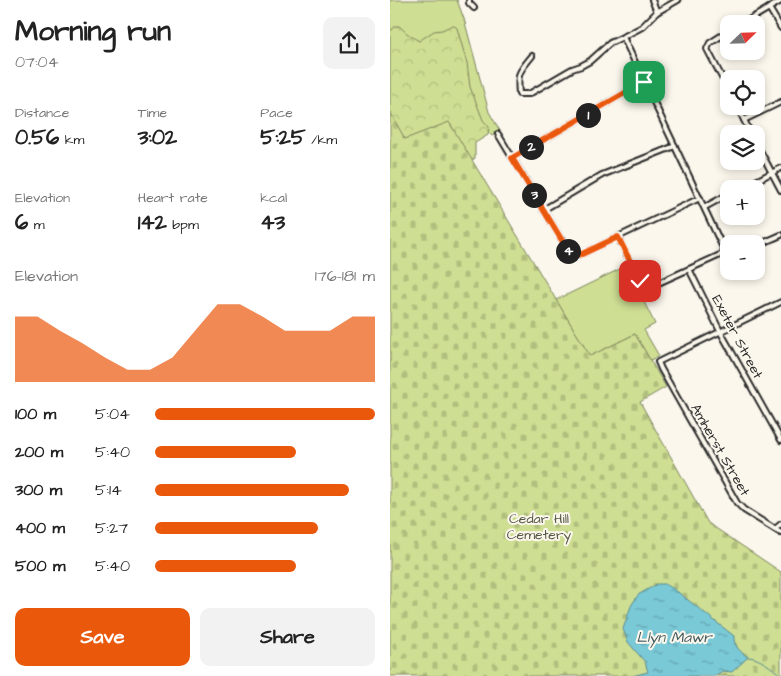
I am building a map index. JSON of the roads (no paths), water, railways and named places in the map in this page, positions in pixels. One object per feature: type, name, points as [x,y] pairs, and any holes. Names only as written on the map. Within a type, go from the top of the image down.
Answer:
[{"type":"street","points":[[469,0],[469,3],[474,8]]},
{"type":"street","points":[[652,0],[657,12]]},
{"type":"street","points":[[532,56],[517,77],[519,94],[529,94],[572,69],[590,61],[610,43],[642,27],[657,12],[678,0]]},
{"type":"street","points":[[757,15],[781,1]]},
{"type":"street","points":[[769,8],[781,28]]},
{"type":"street","points":[[622,37],[720,238]]},
{"type":"street","points":[[720,38],[707,46],[720,74]]},
{"type":"street","points":[[512,158],[644,82]]},
{"type":"street","points":[[744,120],[781,102]]},
{"type":"street","points":[[742,115],[746,125]]},
{"type":"street","points":[[498,134],[572,255],[582,254],[700,198]]},
{"type":"street","points":[[543,210],[602,175],[675,146]]},
{"type":"street","points":[[765,160],[781,190]]},
{"type":"street","points":[[758,180],[781,168]]},
{"type":"street","points":[[704,207],[720,199]]},
{"type":"street","points":[[765,242],[781,235]]},
{"type":"street","points":[[618,237],[644,288],[648,288],[720,254]]},
{"type":"street","name":"Exeter Street","points":[[689,269],[720,331],[781,440]]},
{"type":"street","points":[[720,331],[781,302]]},
{"type":"street","name":"Amherst Street","points":[[720,331],[659,361],[658,364],[737,503],[744,510],[781,533]]},
{"type":"street","points":[[775,529],[781,524]]},
{"type":"water","name":"Llyn Mawr","points":[[657,584],[665,584],[674,589],[734,636],[738,648],[748,657],[732,672],[723,671],[714,676],[632,676],[648,672],[645,662],[628,642],[623,629],[631,606],[638,595]]},
{"type":"waterway","points":[[748,657],[761,661],[781,675]]},
{"type":"park label","name":"Cedar Hill Cemetery","points":[[539,528]]}]
